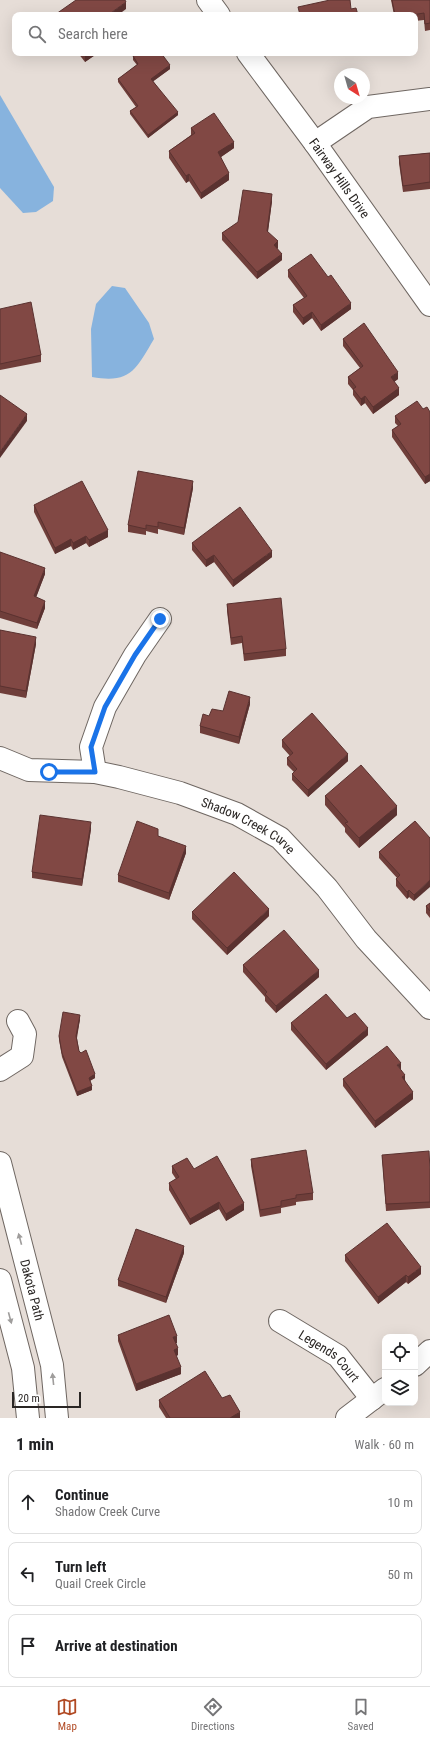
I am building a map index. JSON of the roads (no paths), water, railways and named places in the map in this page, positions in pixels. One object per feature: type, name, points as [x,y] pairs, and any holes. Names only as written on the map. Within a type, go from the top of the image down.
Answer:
[{"type":"street","points":[[208,0],[217,12]]},
{"type":"street","name":"Fairway Hills Drive","points":[[250,56],[315,143],[430,305]]},
{"type":"street","points":[[315,143],[368,107],[430,99]]},
{"type":"street","points":[[95,772],[91,747],[105,707],[135,655],[160,619]]},
{"type":"street","name":"Shadow Creek Curve","points":[[0,758],[29,770],[95,772],[180,793],[237,814],[280,838],[327,888],[366,939],[430,1008]]},
{"type":"street","points":[[0,1070],[22,1056],[25,1034],[18,1021]]},
{"type":"street","name":"Dakota Path","points":[[0,1163],[52,1365],[57,1418]]},
{"type":"street","points":[[0,1280],[23,1368],[28,1418]]},
{"type":"street","name":"Legends Court","points":[[280,1321],[338,1356],[378,1394]]},
{"type":"street","points":[[418,1362],[430,1351]]},
{"type":"street","points":[[347,1418],[378,1394]]},
{"type":"water","points":[[0,95],[54,187],[53,201],[36,212],[23,213],[0,188]]},
{"type":"water","points":[[112,286],[125,288],[149,323],[154,339],[142,359],[131,372],[124,376],[105,379],[92,377],[91,329],[96,304]]}]
